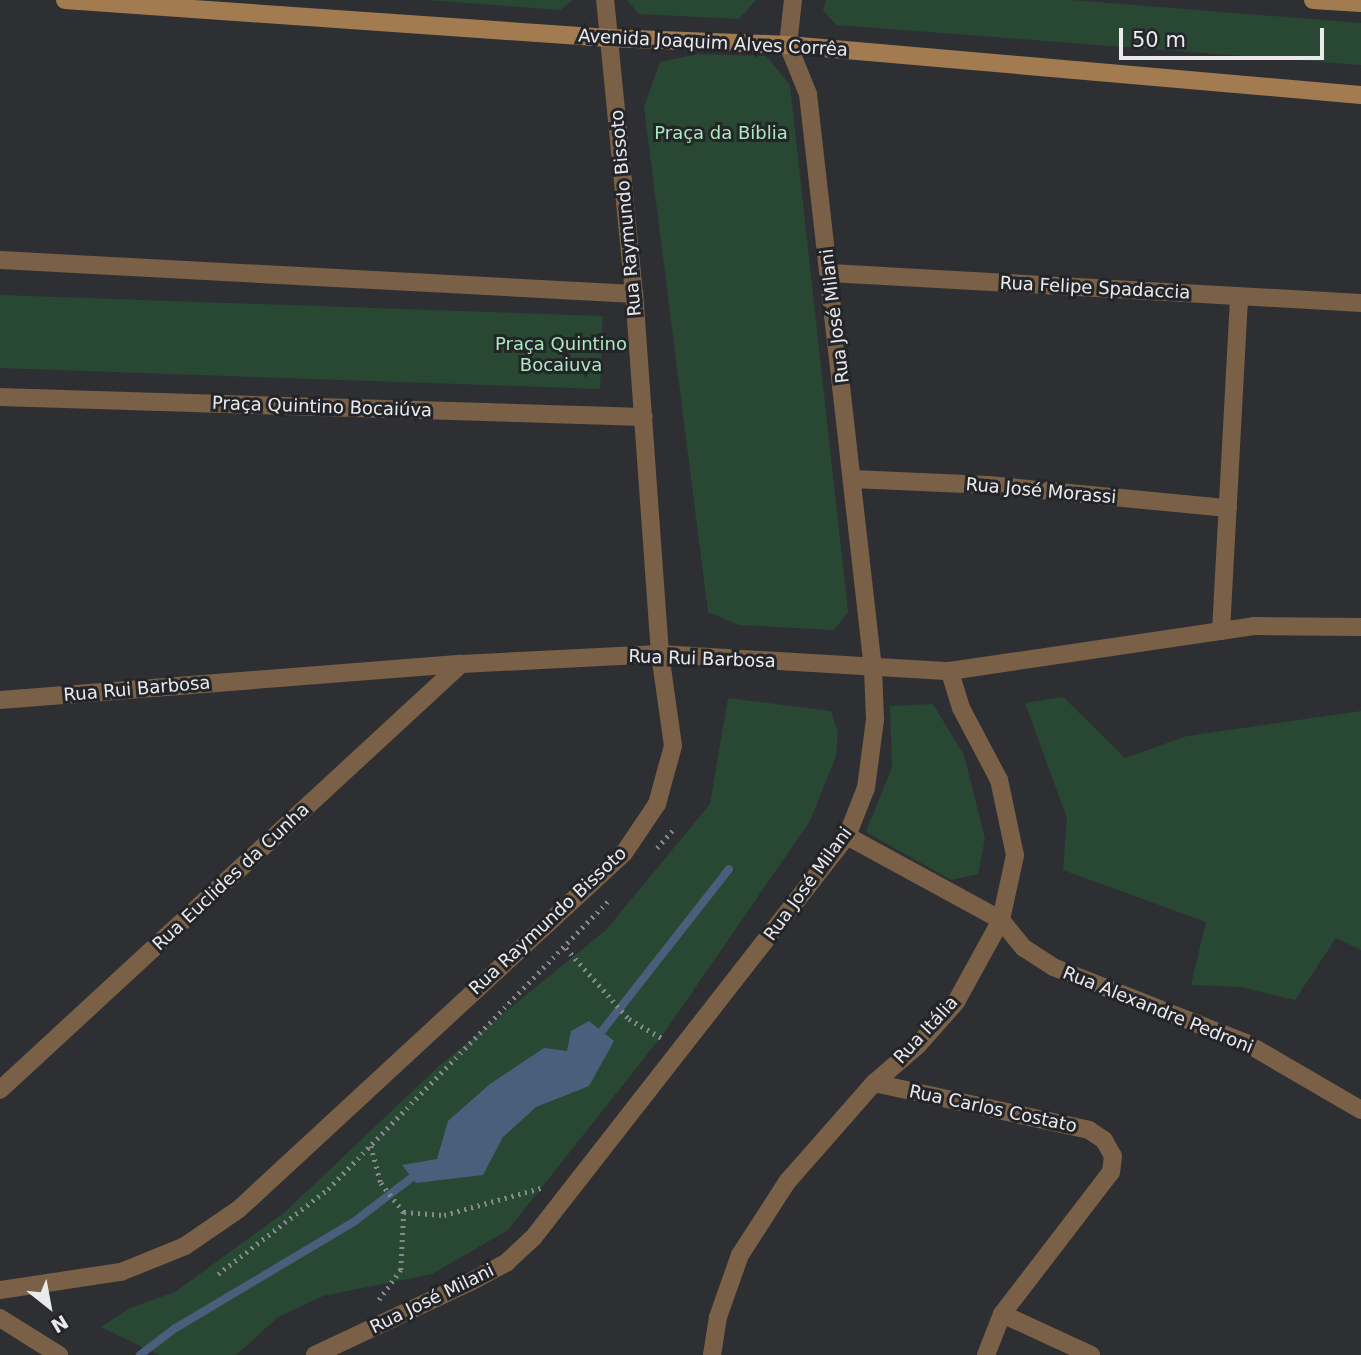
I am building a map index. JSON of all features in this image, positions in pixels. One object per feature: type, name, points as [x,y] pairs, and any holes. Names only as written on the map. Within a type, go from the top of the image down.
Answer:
[{"type":"main road","name":"Avenida Joaquim Alves Corrêa","points":[[65,0],[609,38],[788,45],[1361,95]]},
{"type":"main road","points":[[1313,0],[1361,4]]},
{"type":"street","name":"Rua Raymundo Bissoto","points":[[0,1290],[121,1272],[185,1246],[239,1209],[624,853],[657,804],[673,746],[660,654],[635,294],[605,0]]},
{"type":"street","points":[[788,45],[793,0]]},
{"type":"street","name":"Rua José Milani","points":[[315,1355],[507,1262],[533,1238],[684,1050],[847,836],[866,788],[875,720],[873,669],[808,94],[788,45]]},
{"type":"street","points":[[0,260],[635,294]]},
{"type":"street","name":"Rua Felipe Spadaccia","points":[[830,273],[1361,303]]},
{"type":"street","points":[[1221,631],[1239,296]]},
{"type":"street","name":"Praça Quintino Bocaiúva","points":[[0,397],[644,417]]},
{"type":"street","name":"Rua José Morassi","points":[[853,479],[988,485],[1228,508]]},
{"type":"street","name":"Rua Rui Barbosa","points":[[0,700],[461,663],[660,654],[873,669],[950,671],[1254,626],[1361,627]]},
{"type":"street","name":"Rua Euclides da Cunha","points":[[0,1090],[461,663]]},
{"type":"street","name":"Rua Itália","points":[[712,1355],[718,1317],[740,1255],[787,1182],[874,1083],[918,1045],[956,1002],[1001,920],[1014,855],[1012,842],[999,780],[961,708],[950,671]]},
{"type":"street","points":[[847,836],[1001,920]]},
{"type":"street","name":"Rua Alexandre Pedroni","points":[[1001,920],[1024,948],[1053,967],[1246,1043],[1361,1110]]},
{"type":"street","name":"Rua Carlos Costato","points":[[874,1083],[1089,1130],[1104,1140],[1113,1156],[1111,1171],[1002,1314],[986,1355]]},
{"type":"street","points":[[1002,1314],[1091,1355]]},
{"type":"street","points":[[0,1318],[59,1355]]},
{"type":"path","points":[[655,850],[672,831]]},
{"type":"path","points":[[218,1274],[328,1189],[566,948],[610,899]]},
{"type":"path","points":[[566,948],[629,1019],[684,1050]]},
{"type":"path","points":[[371,1145],[374,1165],[381,1183],[404,1212],[401,1270],[392,1287],[377,1297],[383,1323]]},
{"type":"path","points":[[404,1212],[444,1215],[584,1174]]},
{"type":"green space","points":[[429,0],[573,0],[560,10]]},
{"type":"green space","points":[[627,0],[756,0],[739,19],[639,14]]},
{"type":"green space","points":[[826,0],[1071,0],[1361,23],[1361,65],[836,25],[823,10]]},
{"type":"green space","name":"Praça da Bíblia","points":[[698,54],[766,56],[790,85],[848,612],[834,630],[739,625],[708,612],[644,107],[660,62]]},
{"type":"green space","name":"Praça Quintino Bocaiuva","points":[[0,295],[603,316],[600,389],[0,368]]},
{"type":"green space","points":[[1063,697],[1125,758],[1187,736],[1361,711],[1361,950],[1336,938],[1295,1000],[1241,987],[1191,985],[1206,922],[1063,870],[1067,818],[1025,703]]},
{"type":"green space","points":[[728,698],[831,711],[838,732],[836,756],[810,821],[664,1033],[508,1230],[432,1274],[323,1296],[278,1317],[236,1355],[159,1355],[101,1327],[130,1308],[175,1292],[285,1212],[439,1066],[606,930],[710,804]]},
{"type":"green space","points":[[933,704],[964,755],[985,839],[978,874],[951,880],[866,832],[892,767],[890,706]]},
{"type":"water","points":[[589,1021],[614,1041],[589,1086],[536,1107],[503,1137],[483,1175],[416,1183],[402,1165],[437,1159],[448,1121],[490,1084],[544,1048],[567,1051],[571,1031]]},
{"type":"waterway","points":[[595,1040],[729,869]]},
{"type":"waterway","points":[[140,1355],[174,1329],[355,1221],[419,1172]]}]
